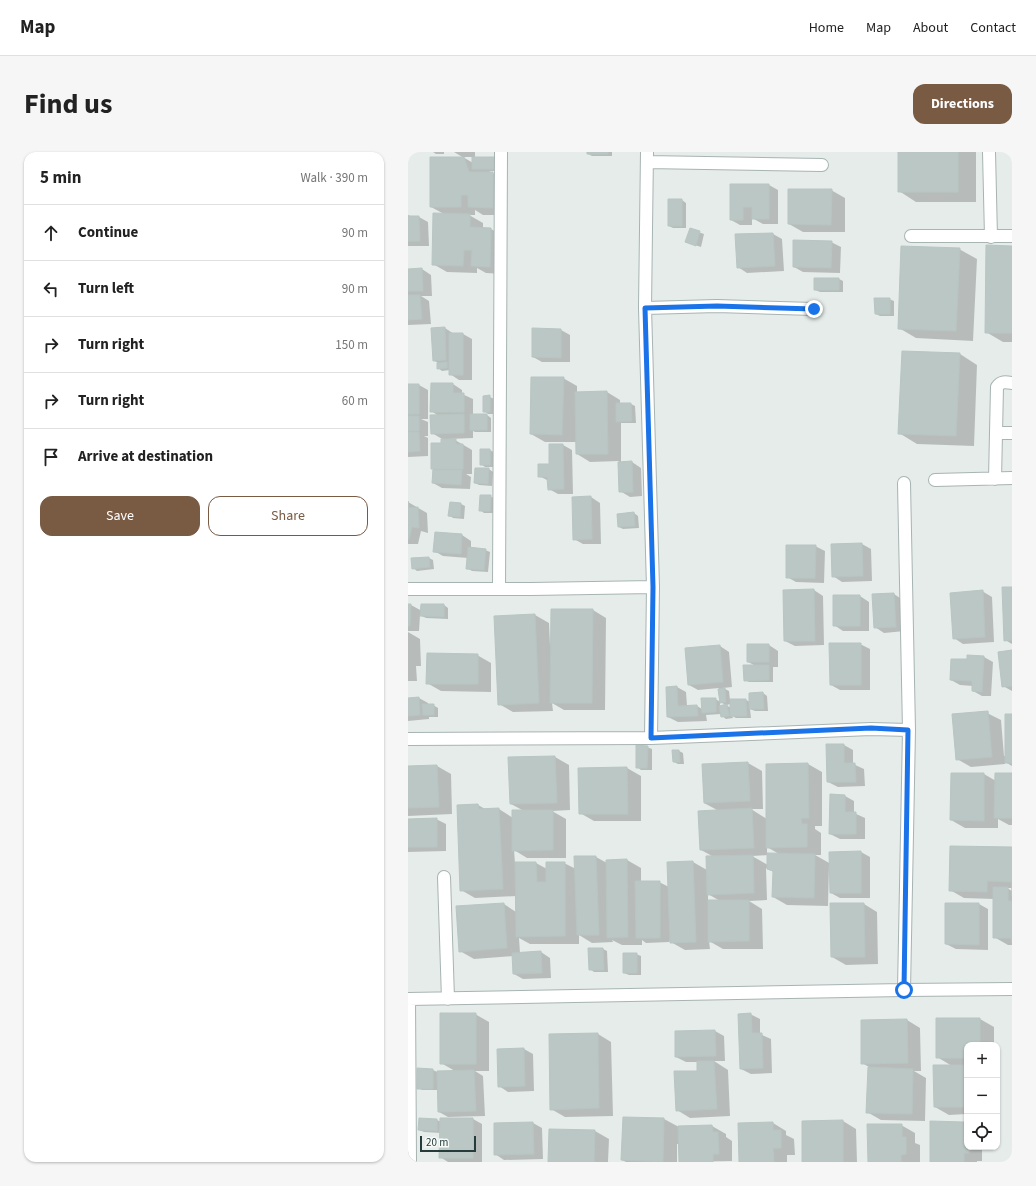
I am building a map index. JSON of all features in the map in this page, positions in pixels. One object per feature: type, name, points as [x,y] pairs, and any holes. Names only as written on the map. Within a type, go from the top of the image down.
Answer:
[{"type":"street","points":[[499,589],[501,152]]},
{"type":"street","points":[[989,152],[991,237]]},
{"type":"street","points":[[651,738],[653,587],[645,308],[647,157],[822,165]]},
{"type":"street","points":[[911,236],[1012,236]]},
{"type":"street","points":[[645,308],[717,306],[814,309]]},
{"type":"street","points":[[995,479],[997,387],[1003,382],[1012,383]]},
{"type":"street","points":[[997,433],[1012,433]]},
{"type":"street","points":[[936,480],[1012,478]]},
{"type":"street","points":[[904,483],[908,730],[904,990]]},
{"type":"street","points":[[408,589],[653,587]]},
{"type":"street","points":[[408,739],[651,738],[871,728],[908,730]]},
{"type":"street","points":[[444,877],[448,999]]},
{"type":"street","points":[[410,1162],[409,999],[904,990],[1012,990]]},
{"type":"building","points":[[587,152],[608,152],[608,154],[587,154]]},
{"type":"building","points":[[898,152],[958,152],[958,192],[898,192]]},
{"type":"building","points":[[430,157],[464,157],[469,172],[493,172],[493,208],[468,207],[468,195],[461,195],[461,207],[430,207]]},
{"type":"building","points":[[472,157],[494,157],[494,169],[472,169]]},
{"type":"building","points":[[730,184],[769,184],[769,219],[752,219],[752,207],[743,207],[743,220],[730,220]]},
{"type":"building","points":[[788,189],[832,189],[831,225],[788,224]]},
{"type":"building","points":[[668,199],[682,199],[682,226],[668,226]]},
{"type":"building","points":[[433,213],[470,214],[470,227],[491,228],[490,267],[471,266],[472,250],[464,250],[463,266],[432,265]]},
{"type":"building","points":[[408,216],[419,216],[420,241],[408,241]]},
{"type":"building","points":[[690,228],[700,231],[696,246],[685,242]]},
{"type":"building","points":[[773,233],[775,266],[737,268],[735,234]]},
{"type":"building","points":[[793,240],[832,241],[831,268],[793,267]]},
{"type":"building","points":[[986,245],[1012,246],[1012,333],[985,333]]},
{"type":"building","points":[[901,246],[960,248],[956,331],[898,329]]},
{"type":"building","points":[[422,268],[423,291],[408,291],[408,269]]},
{"type":"building","points":[[814,278],[839,278],[839,290],[814,290]]},
{"type":"building","points":[[408,295],[420,295],[422,319],[408,320]]},
{"type":"building","points":[[874,298],[890,298],[890,314],[875,314]]},
{"type":"building","points":[[445,327],[446,360],[433,361],[431,328]]},
{"type":"building","points":[[532,328],[561,329],[561,358],[532,357]]},
{"type":"building","points":[[449,333],[463,333],[463,375],[449,375]]},
{"type":"building","points":[[902,351],[960,353],[956,436],[898,434]]},
{"type":"building","points":[[447,362],[447,368],[437,369],[437,363]]},
{"type":"building","points":[[531,377],[564,377],[562,435],[530,434]]},
{"type":"building","points":[[431,383],[453,383],[453,393],[464,393],[464,412],[430,412]]},
{"type":"building","points":[[408,384],[419,384],[419,414],[408,414]]},
{"type":"building","points":[[607,391],[608,454],[576,454],[575,392]]},
{"type":"building","points":[[490,395],[490,412],[483,412],[483,396]]},
{"type":"building","points":[[616,403],[631,403],[632,421],[616,422]]},
{"type":"building","points":[[464,414],[464,433],[431,434],[430,415]]},
{"type":"building","points":[[470,414],[487,414],[487,430],[470,430]]},
{"type":"building","points":[[408,416],[419,416],[419,431],[408,431]]},
{"type":"building","points":[[408,432],[419,432],[420,451],[408,452]]},
{"type":"building","points":[[441,439],[456,439],[456,444],[463,444],[463,469],[431,469],[431,443],[441,443]]},
{"type":"building","points":[[549,444],[563,444],[564,489],[548,490],[547,477],[538,477],[538,464],[549,464]]},
{"type":"building","points":[[480,449],[490,449],[490,465],[480,465]]},
{"type":"building","points":[[632,461],[633,492],[619,492],[618,462]]},
{"type":"building","points":[[475,468],[489,468],[488,484],[474,483]]},
{"type":"building","points":[[433,470],[462,470],[461,485],[432,483]]},
{"type":"building","points":[[480,495],[491,495],[490,511],[479,511]]},
{"type":"building","points":[[591,496],[592,539],[573,540],[572,497]]},
{"type":"building","points":[[408,501],[409,508],[418,507],[419,528],[412,527],[409,539],[408,539]]},
{"type":"building","points":[[450,502],[461,503],[460,517],[448,516]]},
{"type":"building","points":[[634,512],[635,526],[618,527],[617,514]]},
{"type":"building","points":[[435,532],[462,534],[461,554],[433,552]]},
{"type":"building","points":[[862,543],[863,576],[832,577],[831,544]]},
{"type":"building","points":[[786,545],[816,545],[815,578],[786,578]]},
{"type":"building","points":[[468,547],[486,549],[484,570],[466,569]]},
{"type":"building","points":[[429,557],[430,567],[412,569],[411,558]]},
{"type":"building","points":[[1002,587],[1012,587],[1012,640],[1004,641]]},
{"type":"building","points":[[814,589],[815,641],[784,641],[783,590]]},
{"type":"building","points":[[983,590],[985,637],[953,639],[950,593]]},
{"type":"building","points":[[894,593],[896,627],[874,628],[872,594]]},
{"type":"building","points":[[833,595],[860,595],[860,626],[833,626]]},
{"type":"building","points":[[408,604],[411,604],[410,626],[408,626]]},
{"type":"building","points":[[421,604],[444,604],[444,617],[420,616]]},
{"type":"building","points":[[551,609],[593,609],[592,703],[550,703]]},
{"type":"building","points":[[535,614],[539,703],[498,705],[494,616]]},
{"type":"building","points":[[829,643],[861,643],[861,685],[830,685]]},
{"type":"building","points":[[747,644],[769,644],[769,662],[747,662]]},
{"type":"building","points":[[720,645],[723,682],[688,685],[685,648]]},
{"type":"building","points":[[1012,650],[1012,686],[1002,687],[998,652]]},
{"type":"building","points":[[427,653],[478,654],[478,684],[426,684]]},
{"type":"building","points":[[967,655],[984,656],[982,692],[972,691],[972,681],[950,680],[951,659],[967,659]]},
{"type":"building","points":[[743,665],[769,665],[769,680],[744,681]]},
{"type":"building","points":[[677,686],[678,706],[697,705],[698,716],[667,717],[666,687]]},
{"type":"building","points":[[725,688],[726,702],[720,703],[718,689]]},
{"type":"building","points":[[763,692],[764,709],[749,709],[749,693]]},
{"type":"building","points":[[419,697],[420,715],[408,716],[408,698]]},
{"type":"building","points":[[701,698],[716,698],[716,712],[702,713]]},
{"type":"building","points":[[730,699],[746,699],[747,716],[730,716]]},
{"type":"building","points":[[422,704],[434,704],[434,715],[423,715]]},
{"type":"building","points":[[727,704],[729,716],[721,717],[719,706]]},
{"type":"building","points":[[988,711],[992,757],[956,760],[952,714]]},
{"type":"building","points":[[1005,714],[1012,714],[1012,763],[1005,763]]},
{"type":"building","points":[[826,744],[844,744],[844,763],[855,763],[856,782],[827,782]]},
{"type":"building","points":[[636,745],[648,746],[647,768],[636,768]]},
{"type":"building","points":[[672,750],[679,750],[680,762],[673,762]]},
{"type":"building","points":[[555,756],[557,803],[510,804],[508,757]]},
{"type":"building","points":[[748,762],[750,801],[704,803],[702,764]]},
{"type":"building","points":[[808,763],[809,818],[801,818],[802,824],[807,824],[807,847],[766,848],[766,764]]},
{"type":"building","points":[[437,765],[439,807],[408,808],[408,766]]},
{"type":"building","points":[[627,767],[628,814],[579,814],[578,768]]},
{"type":"building","points":[[951,773],[984,773],[984,821],[950,820]]},
{"type":"building","points":[[995,773],[1012,773],[1012,818],[994,818]]},
{"type":"building","points":[[830,794],[845,795],[845,812],[856,812],[856,834],[829,834]]},
{"type":"building","points":[[478,804],[479,809],[499,808],[503,889],[460,891],[457,805]]},
{"type":"building","points":[[752,808],[754,848],[700,850],[698,811]]},
{"type":"building","points":[[512,810],[553,810],[553,850],[512,851]]},
{"type":"building","points":[[437,818],[437,847],[408,847],[408,819]]},
{"type":"building","points":[[950,846],[1012,847],[1012,882],[987,881],[987,892],[949,891]]},
{"type":"building","points":[[861,851],[861,893],[830,893],[829,852]]},
{"type":"building","points":[[767,853],[815,854],[814,898],[772,897],[773,871],[767,869]]},
{"type":"building","points":[[753,855],[754,893],[707,895],[706,856]]},
{"type":"building","points":[[574,856],[596,856],[599,935],[577,935]]},
{"type":"building","points":[[627,859],[628,937],[607,938],[606,860]]},
{"type":"building","points":[[693,861],[696,942],[670,943],[667,862]]},
{"type":"building","points":[[515,862],[536,862],[537,882],[546,882],[546,862],[565,862],[565,936],[516,937]]},
{"type":"building","points":[[635,881],[660,881],[660,938],[636,938]]},
{"type":"building","points":[[993,887],[1008,887],[1008,901],[1012,901],[1012,943],[1011,938],[993,938]]},
{"type":"building","points":[[708,900],[749,900],[749,941],[708,942]]},
{"type":"building","points":[[504,903],[507,948],[459,952],[456,906]]},
{"type":"building","points":[[830,903],[864,903],[865,957],[831,957]]},
{"type":"building","points":[[945,903],[979,903],[979,945],[945,944]]},
{"type":"building","points":[[588,948],[603,948],[604,970],[589,970]]},
{"type":"building","points":[[541,951],[542,973],[513,974],[512,953]]},
{"type":"building","points":[[623,953],[637,953],[637,973],[623,973]]},
{"type":"building","points":[[440,1013],[476,1013],[476,1064],[440,1064]]},
{"type":"building","points":[[751,1013],[752,1033],[762,1033],[763,1068],[740,1069],[738,1014]]},
{"type":"building","points":[[936,1018],[980,1018],[980,1042],[964,1042],[964,1058],[936,1058]]},
{"type":"building","points":[[907,1019],[908,1063],[861,1064],[861,1020]]},
{"type":"building","points":[[715,1030],[716,1056],[675,1057],[675,1031]]},
{"type":"building","points":[[598,1033],[599,1108],[550,1110],[549,1034]]},
{"type":"building","points":[[524,1048],[525,1086],[498,1087],[497,1049]]},
{"type":"building","points":[[697,1061],[714,1061],[717,1109],[676,1111],[674,1071],[697,1071]]},
{"type":"building","points":[[933,1065],[964,1065],[964,1107],[934,1107]]},
{"type":"building","points":[[868,1067],[913,1069],[912,1114],[866,1113]]},
{"type":"building","points":[[417,1068],[433,1069],[433,1089],[417,1089]]},
{"type":"building","points":[[474,1070],[476,1111],[438,1112],[437,1071]]},
{"type":"building","points":[[623,1117],[664,1118],[663,1162],[621,1160]]},
{"type":"building","points":[[419,1118],[437,1119],[437,1131],[418,1130]]},
{"type":"building","points":[[440,1118],[473,1118],[473,1158],[439,1158]]},
{"type":"building","points":[[843,1120],[843,1162],[802,1162],[802,1121]]},
{"type":"building","points":[[930,1121],[964,1122],[964,1150],[969,1150],[969,1153],[964,1153],[964,1162],[930,1162]]},
{"type":"building","points":[[533,1122],[534,1154],[494,1155],[494,1123]]},
{"type":"building","points":[[773,1122],[773,1130],[781,1130],[781,1148],[773,1148],[774,1162],[739,1162],[738,1123]]},
{"type":"building","points":[[867,1124],[902,1124],[902,1137],[906,1137],[906,1154],[901,1155],[901,1162],[868,1162]]},
{"type":"building","points":[[712,1125],[713,1132],[718,1132],[719,1154],[713,1154],[713,1162],[679,1162],[678,1126]]},
{"type":"building","points":[[549,1129],[595,1130],[594,1162],[548,1162]]},
{"type":"route","points":[[814,309],[717,306],[645,308],[653,587],[651,738],[871,728],[908,730],[904,990]]}]
